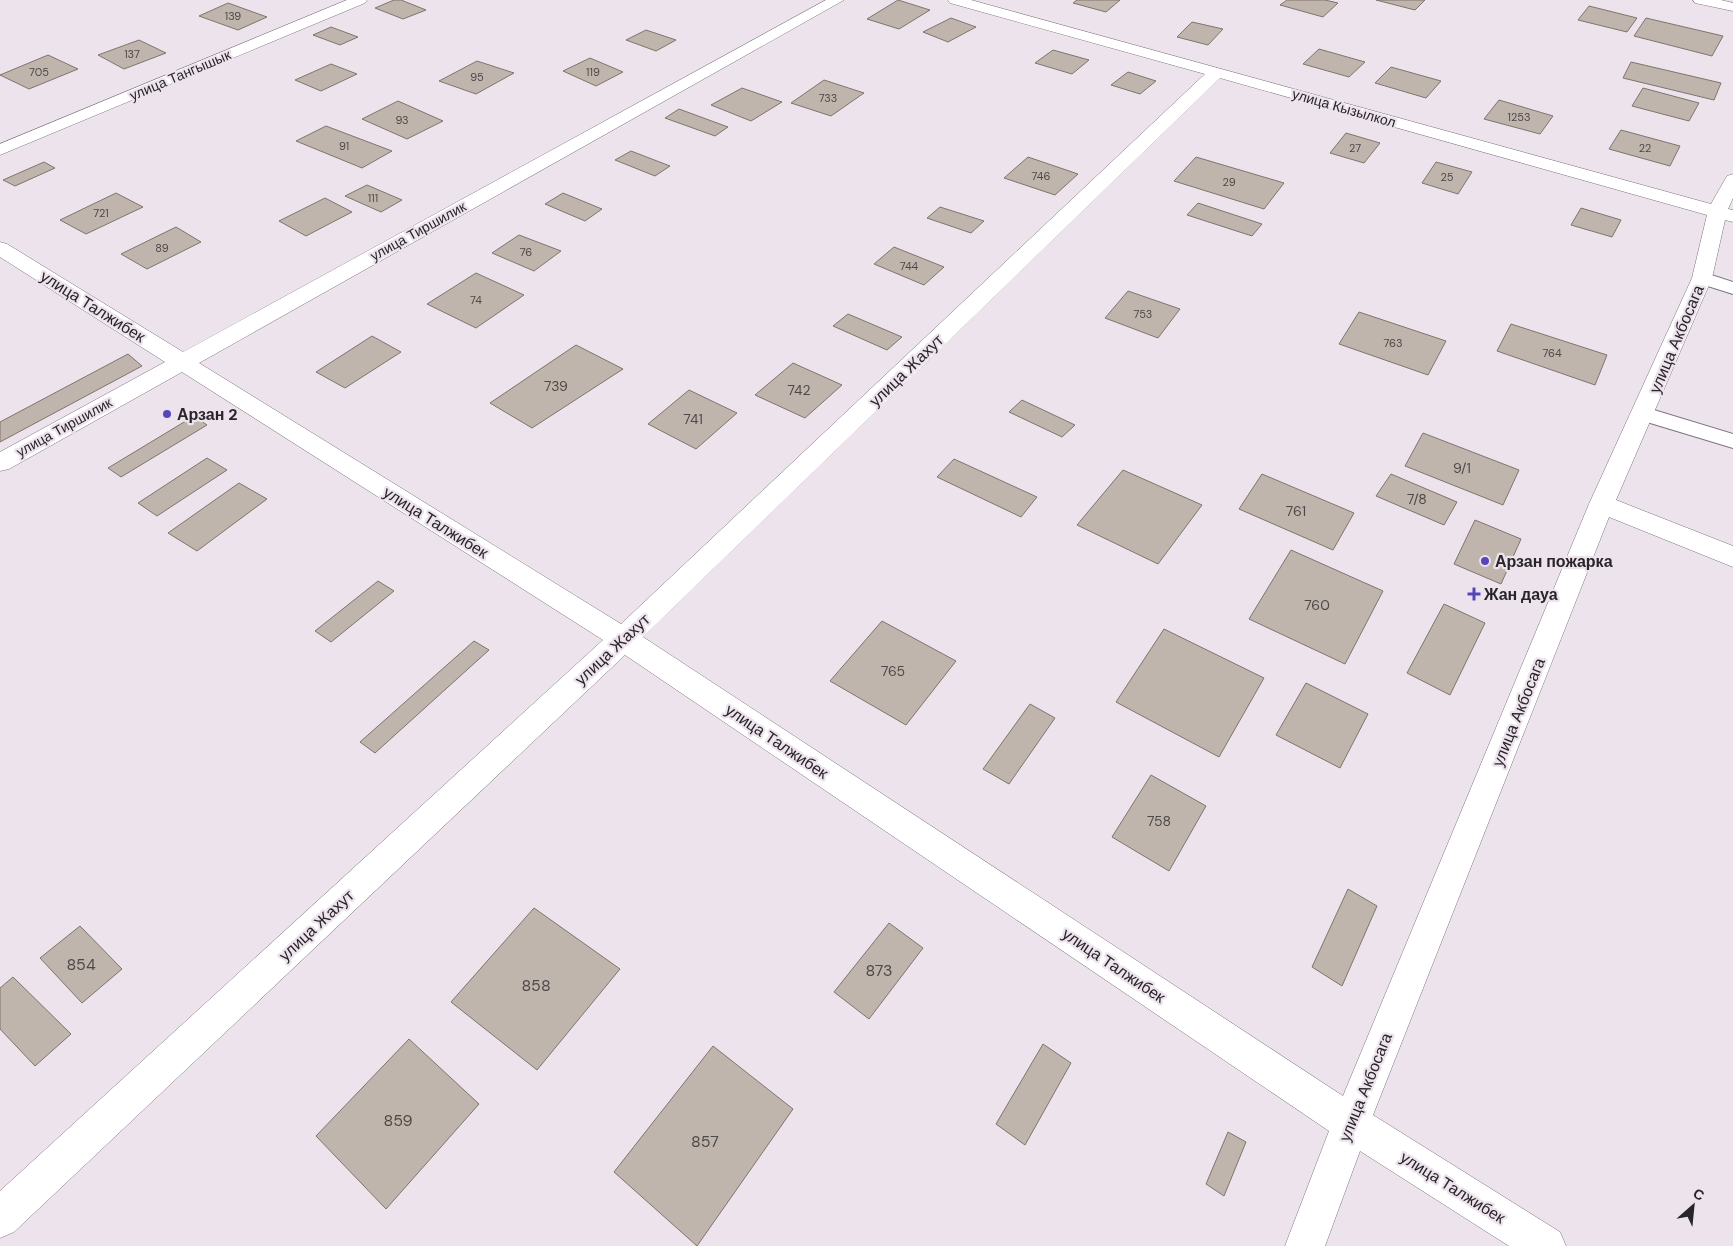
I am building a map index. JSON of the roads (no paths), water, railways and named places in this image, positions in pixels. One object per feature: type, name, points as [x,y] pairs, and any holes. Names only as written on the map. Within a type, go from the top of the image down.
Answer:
[{"type":"street","name":"улица Тангышык","points":[[0,150],[360,0]]},
{"type":"street","name":"улица Тиршилик","points":[[0,462],[836,0]]},
{"type":"street","name":"улица Кызылкол","points":[[955,0],[1725,214]]},
{"type":"street","points":[[1700,0],[1733,7]]},
{"type":"street","name":"улица Жахут","points":[[0,1218],[623,639],[1217,72]]},
{"type":"street","name":"улица Акбосага","points":[[1305,1246],[1351,1123],[1602,504],[1644,414],[1702,278],[1725,214],[1733,180]]},
{"type":"street","name":"улица Талжибек","points":[[0,248],[623,639],[1351,1123],[1546,1246]]},
{"type":"street","points":[[1602,504],[1733,557]]},
{"type":"lane","points":[[1702,278],[1733,288]]},
{"type":"lane","points":[[1644,414],[1733,441]]},
{"type":"place","name":"Арзан 2","points":[[167,414]]},
{"type":"place","name":"Арзан пожарка","points":[[1485,561]]},
{"type":"place","name":"Жан дауа","points":[[1474,594]]}]
